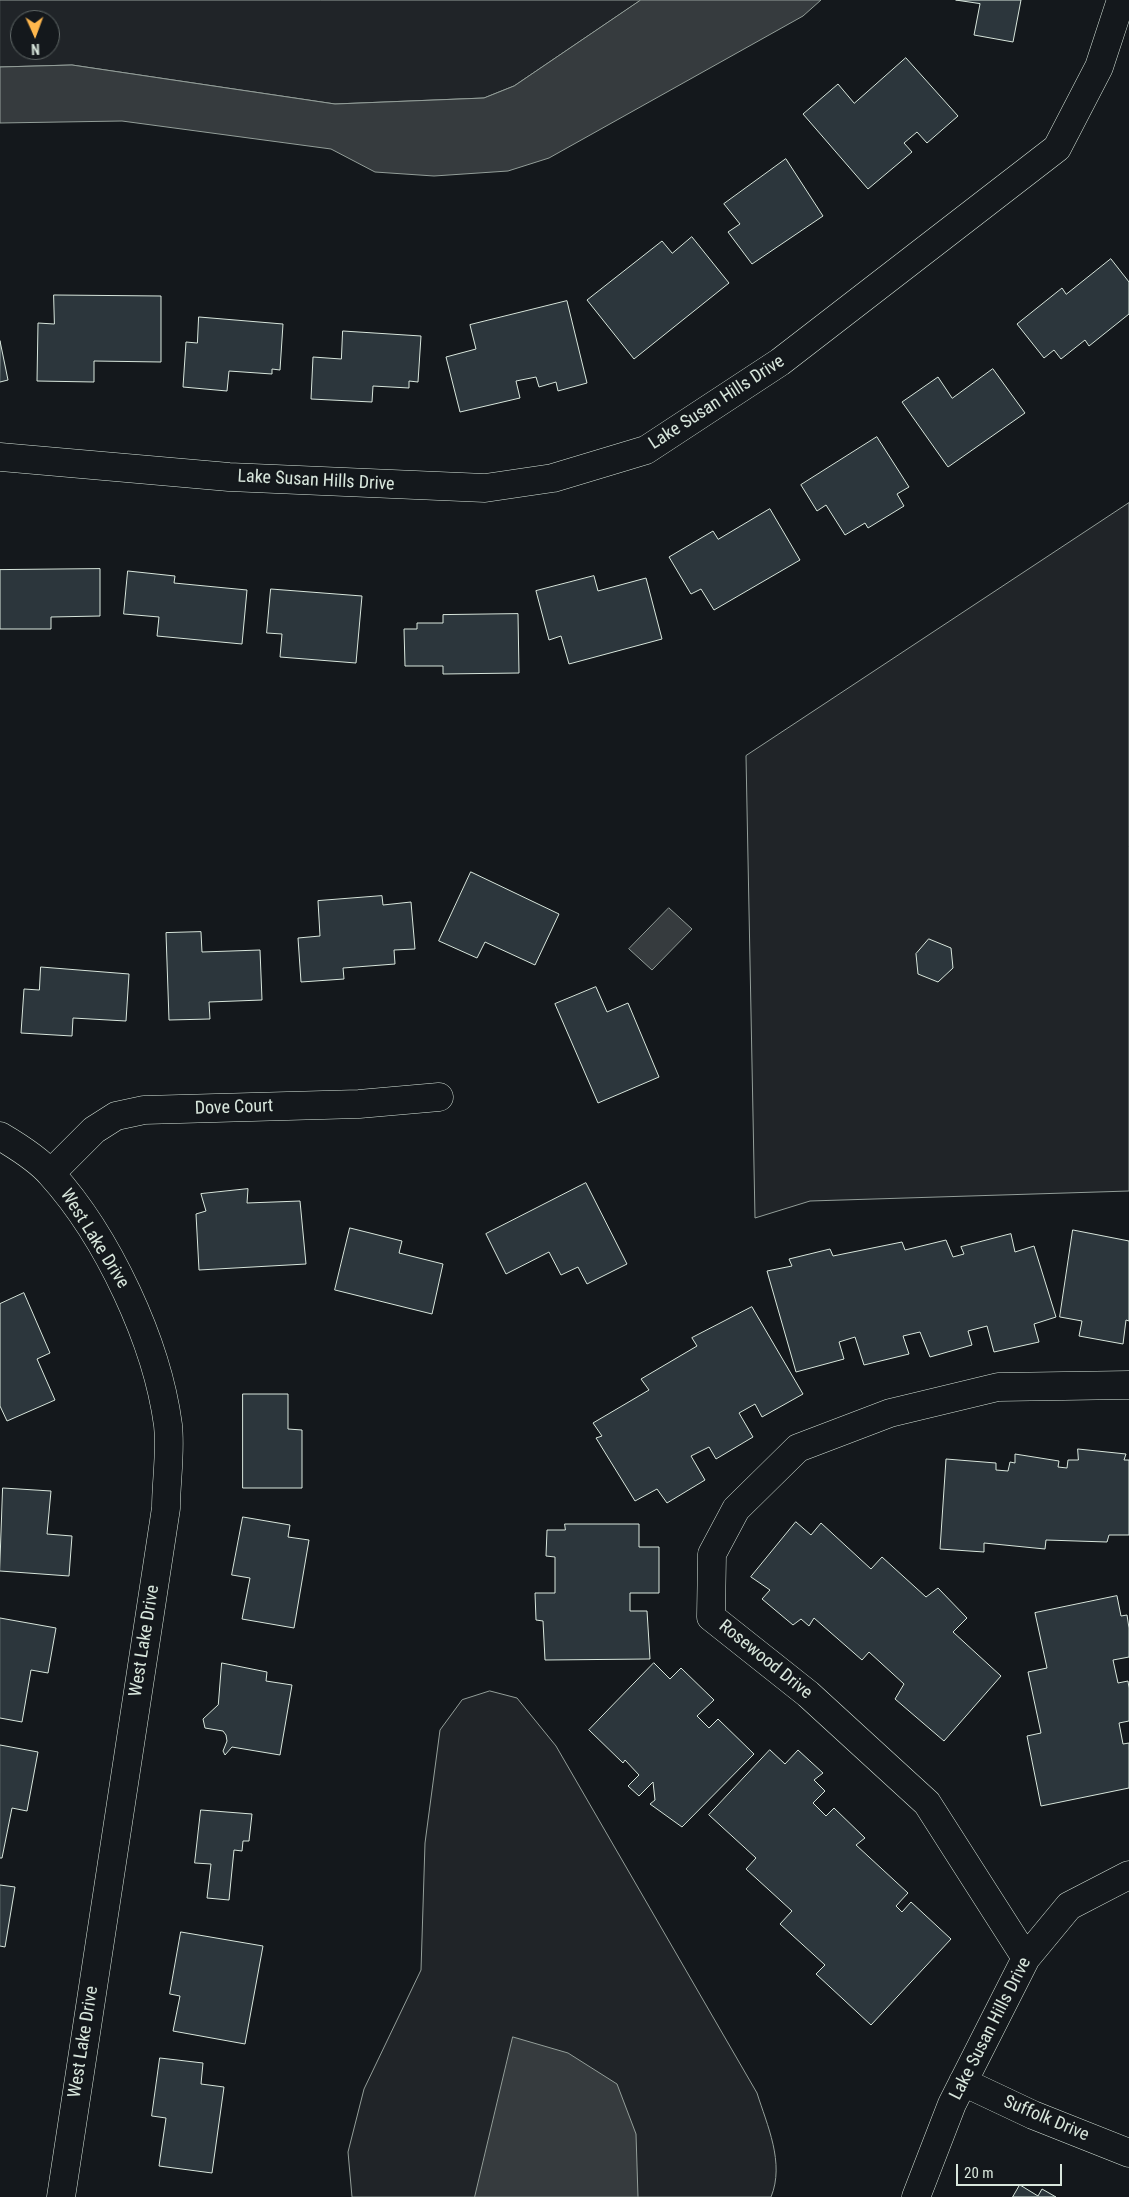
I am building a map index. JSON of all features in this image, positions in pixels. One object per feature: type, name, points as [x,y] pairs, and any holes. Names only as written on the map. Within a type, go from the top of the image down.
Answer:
[{"type":"street","name":"Lake Susan Hills Drive","points":[[0,457],[229,477],[486,488],[553,478],[646,450],[780,362],[1057,148],[1099,67],[1121,0]]},
{"type":"street","name":"Dove Court","points":[[51,1173],[94,1130],[116,1116],[144,1110],[359,1104],[439,1097]]},
{"type":"street","name":"West Lake Drive","points":[[0,1136],[51,1173],[84,1218],[125,1284],[151,1352],[168,1426],[166,1508],[60,2197]]},
{"type":"street","name":"Rosewood Drive","points":[[1026,1958],[927,1803],[808,1694],[711,1617],[712,1554],[736,1509],[798,1448],[890,1412],[998,1388],[1129,1384]]},
{"type":"street","name":"Lake Susan Hills Drive","points":[[916,2197],[952,2104],[1026,1958],[1069,1906],[1129,1875]]},
{"type":"street","name":"Suffolk Drive","points":[[964,2082],[1033,2116],[1129,2153]]},
{"type":"shaded area","points":[[0,0],[641,0],[514,86],[484,98],[335,104],[72,65],[0,67]]},
{"type":"shaded area","points":[[641,0],[821,0],[803,16],[549,158],[508,171],[434,176],[375,172],[331,149],[122,121],[0,123],[0,67],[72,65],[335,104],[484,98],[514,86]]},
{"type":"shaded area","points":[[1129,503],[1129,1191],[810,1201],[755,1218],[746,756]]},
{"type":"shaded area","points":[[669,908],[692,929],[652,970],[629,949]]},
{"type":"shaded area","points":[[490,1691],[517,1698],[556,1746],[757,2093],[770,2131],[775,2158],[775,2184],[771,2197],[352,2197],[348,2152],[364,2089],[421,1970],[425,1843],[440,1730],[462,1700]]},
{"type":"shaded area","points":[[513,2037],[568,2053],[617,2084],[636,2134],[638,2197],[475,2197]]},
{"type":"building","points":[[956,0],[1021,0],[1013,42],[974,35],[980,4]]},
{"type":"building","points":[[906,58],[958,116],[927,143],[917,132],[904,143],[912,152],[868,189],[803,114],[838,84],[854,103]]},
{"type":"building","points":[[786,159],[823,216],[752,264],[728,232],[740,224],[724,204]]},
{"type":"building","points":[[692,237],[729,283],[634,359],[587,300],[662,241],[672,253]]},
{"type":"building","points":[[1111,259],[1129,282],[1129,314],[1089,346],[1085,340],[1061,359],[1054,350],[1044,358],[1017,324],[1062,288],[1066,294]]},
{"type":"building","points":[[54,295],[161,296],[161,362],[94,361],[94,382],[37,381],[38,323],[54,324]]},
{"type":"building","points":[[567,301],[587,383],[558,391],[556,382],[539,387],[536,377],[516,381],[520,398],[460,412],[446,357],[476,349],[470,325]]},
{"type":"building","points":[[199,317],[283,324],[280,370],[272,369],[272,374],[229,371],[227,391],[183,387],[186,342],[197,343]]},
{"type":"building","points":[[343,331],[421,336],[418,382],[409,381],[409,388],[373,386],[372,402],[311,399],[313,357],[341,359]]},
{"type":"building","points":[[0,341],[8,380],[0,382]]},
{"type":"building","points":[[993,369],[1025,413],[948,467],[902,402],[938,377],[952,398]]},
{"type":"building","points":[[877,437],[909,487],[897,494],[904,506],[868,528],[865,523],[845,535],[826,505],[817,511],[801,485]]},
{"type":"building","points":[[770,509],[800,560],[714,610],[701,589],[691,594],[669,557],[713,531],[718,539]]},
{"type":"building","points":[[100,569],[100,616],[51,617],[51,629],[0,629],[0,570]]},
{"type":"building","points":[[128,571],[175,576],[174,583],[247,590],[242,644],[157,636],[159,617],[124,614]]},
{"type":"building","points":[[594,576],[598,591],[646,578],[662,639],[569,664],[561,636],[549,640],[536,591]]},
{"type":"building","points":[[271,589],[362,596],[356,663],[280,657],[282,634],[267,633]]},
{"type":"building","points":[[518,614],[519,673],[443,674],[443,666],[405,666],[404,629],[417,629],[417,623],[443,623],[443,615]]},
{"type":"building","points":[[471,872],[559,914],[535,965],[485,942],[477,958],[439,941]]},
{"type":"building","points":[[382,896],[383,905],[411,902],[415,949],[394,950],[395,964],[343,968],[344,979],[301,982],[298,938],[320,936],[318,901]]},
{"type":"building","points":[[201,932],[202,952],[260,950],[262,1000],[209,1002],[210,1019],[169,1020],[166,933]]},
{"type":"building","points":[[929,939],[951,948],[953,968],[938,982],[918,974],[916,954]]},
{"type":"building","points":[[41,967],[129,974],[126,1021],[73,1018],[72,1036],[21,1033],[24,989],[39,990]]},
{"type":"building","points":[[596,987],[607,1012],[628,1003],[659,1077],[598,1103],[555,1004]]},
{"type":"building","points":[[586,1183],[627,1264],[587,1284],[578,1267],[561,1275],[549,1252],[506,1274],[486,1234]]},
{"type":"building","points":[[248,1189],[247,1203],[300,1201],[306,1264],[199,1270],[196,1214],[206,1211],[201,1194]]},
{"type":"building","points":[[350,1228],[402,1241],[399,1253],[443,1264],[432,1314],[335,1290]]},
{"type":"building","points":[[1073,1230],[1129,1241],[1129,1321],[1126,1320],[1123,1344],[1079,1336],[1082,1321],[1060,1317]]},
{"type":"building","points":[[1011,1234],[1015,1252],[1034,1246],[1056,1317],[1034,1324],[1039,1342],[994,1352],[987,1326],[968,1331],[972,1345],[930,1357],[920,1332],[903,1336],[909,1354],[864,1365],[855,1337],[839,1342],[844,1359],[796,1372],[767,1271],[792,1266],[789,1259],[830,1249],[833,1256],[902,1242],[905,1250],[946,1240],[953,1257],[964,1254],[961,1247]]},
{"type":"building","points":[[24,1293],[50,1353],[37,1359],[55,1400],[7,1421],[0,1406],[0,1304]]},
{"type":"building","points":[[752,1307],[803,1394],[762,1417],[755,1404],[739,1413],[753,1437],[716,1459],[709,1447],[691,1456],[705,1480],[667,1503],[657,1489],[635,1501],[596,1438],[602,1436],[593,1423],[649,1390],[641,1379],[697,1346],[692,1338]]},
{"type":"building","points":[[243,1394],[288,1394],[288,1429],[302,1430],[302,1488],[243,1488]]},
{"type":"building","points":[[1078,1449],[1126,1454],[1124,1460],[1129,1460],[1129,1535],[1109,1535],[1107,1542],[1046,1540],[1045,1549],[984,1543],[984,1552],[940,1549],[946,1459],[996,1463],[996,1470],[1008,1471],[1010,1462],[1015,1463],[1015,1454],[1059,1461],[1058,1467],[1067,1468],[1068,1460],[1078,1460]]},
{"type":"building","points":[[3,1488],[51,1491],[47,1534],[72,1536],[69,1576],[0,1571]]},
{"type":"building","points":[[243,1517],[290,1525],[288,1537],[309,1540],[294,1628],[242,1619],[250,1578],[232,1575]]},
{"type":"building","points":[[796,1522],[811,1535],[821,1523],[871,1569],[882,1557],[926,1597],[938,1588],[967,1618],[953,1632],[1001,1676],[944,1741],[895,1699],[904,1684],[869,1652],[862,1660],[814,1618],[809,1626],[801,1619],[793,1625],[762,1599],[770,1590],[751,1577]]},
{"type":"building","points":[[565,1524],[639,1524],[639,1547],[659,1547],[659,1593],[630,1593],[630,1611],[647,1611],[650,1659],[545,1660],[543,1621],[536,1620],[535,1593],[555,1593],[555,1557],[546,1556],[547,1530],[565,1530]]},
{"type":"building","points":[[1117,1596],[1121,1616],[1127,1615],[1129,1628],[1129,1657],[1113,1660],[1118,1683],[1128,1681],[1129,1688],[1129,1721],[1119,1723],[1123,1744],[1129,1743],[1129,1788],[1041,1806],[1027,1736],[1041,1733],[1028,1672],[1047,1668],[1035,1613]]},
{"type":"building","points":[[0,1618],[56,1628],[48,1673],[31,1670],[22,1722],[0,1718]]},
{"type":"building","points":[[222,1663],[267,1672],[266,1681],[292,1685],[280,1755],[232,1747],[225,1755],[223,1751],[227,1741],[226,1735],[223,1731],[205,1728],[203,1719],[218,1705]]},
{"type":"building","points":[[654,1663],[670,1679],[681,1668],[714,1700],[697,1716],[709,1728],[718,1719],[754,1754],[682,1827],[650,1804],[655,1800],[653,1782],[639,1796],[628,1786],[639,1775],[625,1760],[623,1763],[589,1730]]},
{"type":"building","points":[[0,1745],[38,1752],[27,1811],[12,1808],[2,1858],[0,1858]]},
{"type":"building","points":[[770,1750],[785,1764],[798,1750],[823,1773],[814,1780],[825,1791],[813,1803],[826,1816],[834,1808],[865,1838],[856,1845],[908,1893],[896,1906],[902,1912],[911,1902],[951,1939],[871,2025],[816,1974],[825,1965],[780,1924],[792,1911],[746,1869],[756,1858],[709,1815]]},
{"type":"building","points":[[201,1810],[252,1814],[249,1841],[243,1841],[242,1851],[234,1850],[229,1900],[207,1898],[211,1864],[195,1863]]},
{"type":"building","points":[[0,1885],[15,1887],[5,1947],[0,1946]]},
{"type":"building","points":[[181,1932],[263,1946],[245,2044],[173,2031],[180,1996],[170,1994]]},
{"type":"building","points":[[160,2058],[203,2063],[201,2084],[224,2087],[212,2173],[159,2166],[166,2118],[152,2116]]},
{"type":"building","points":[[1020,2185],[1038,2196],[1042,2189],[1056,2197],[1013,2197]]}]
